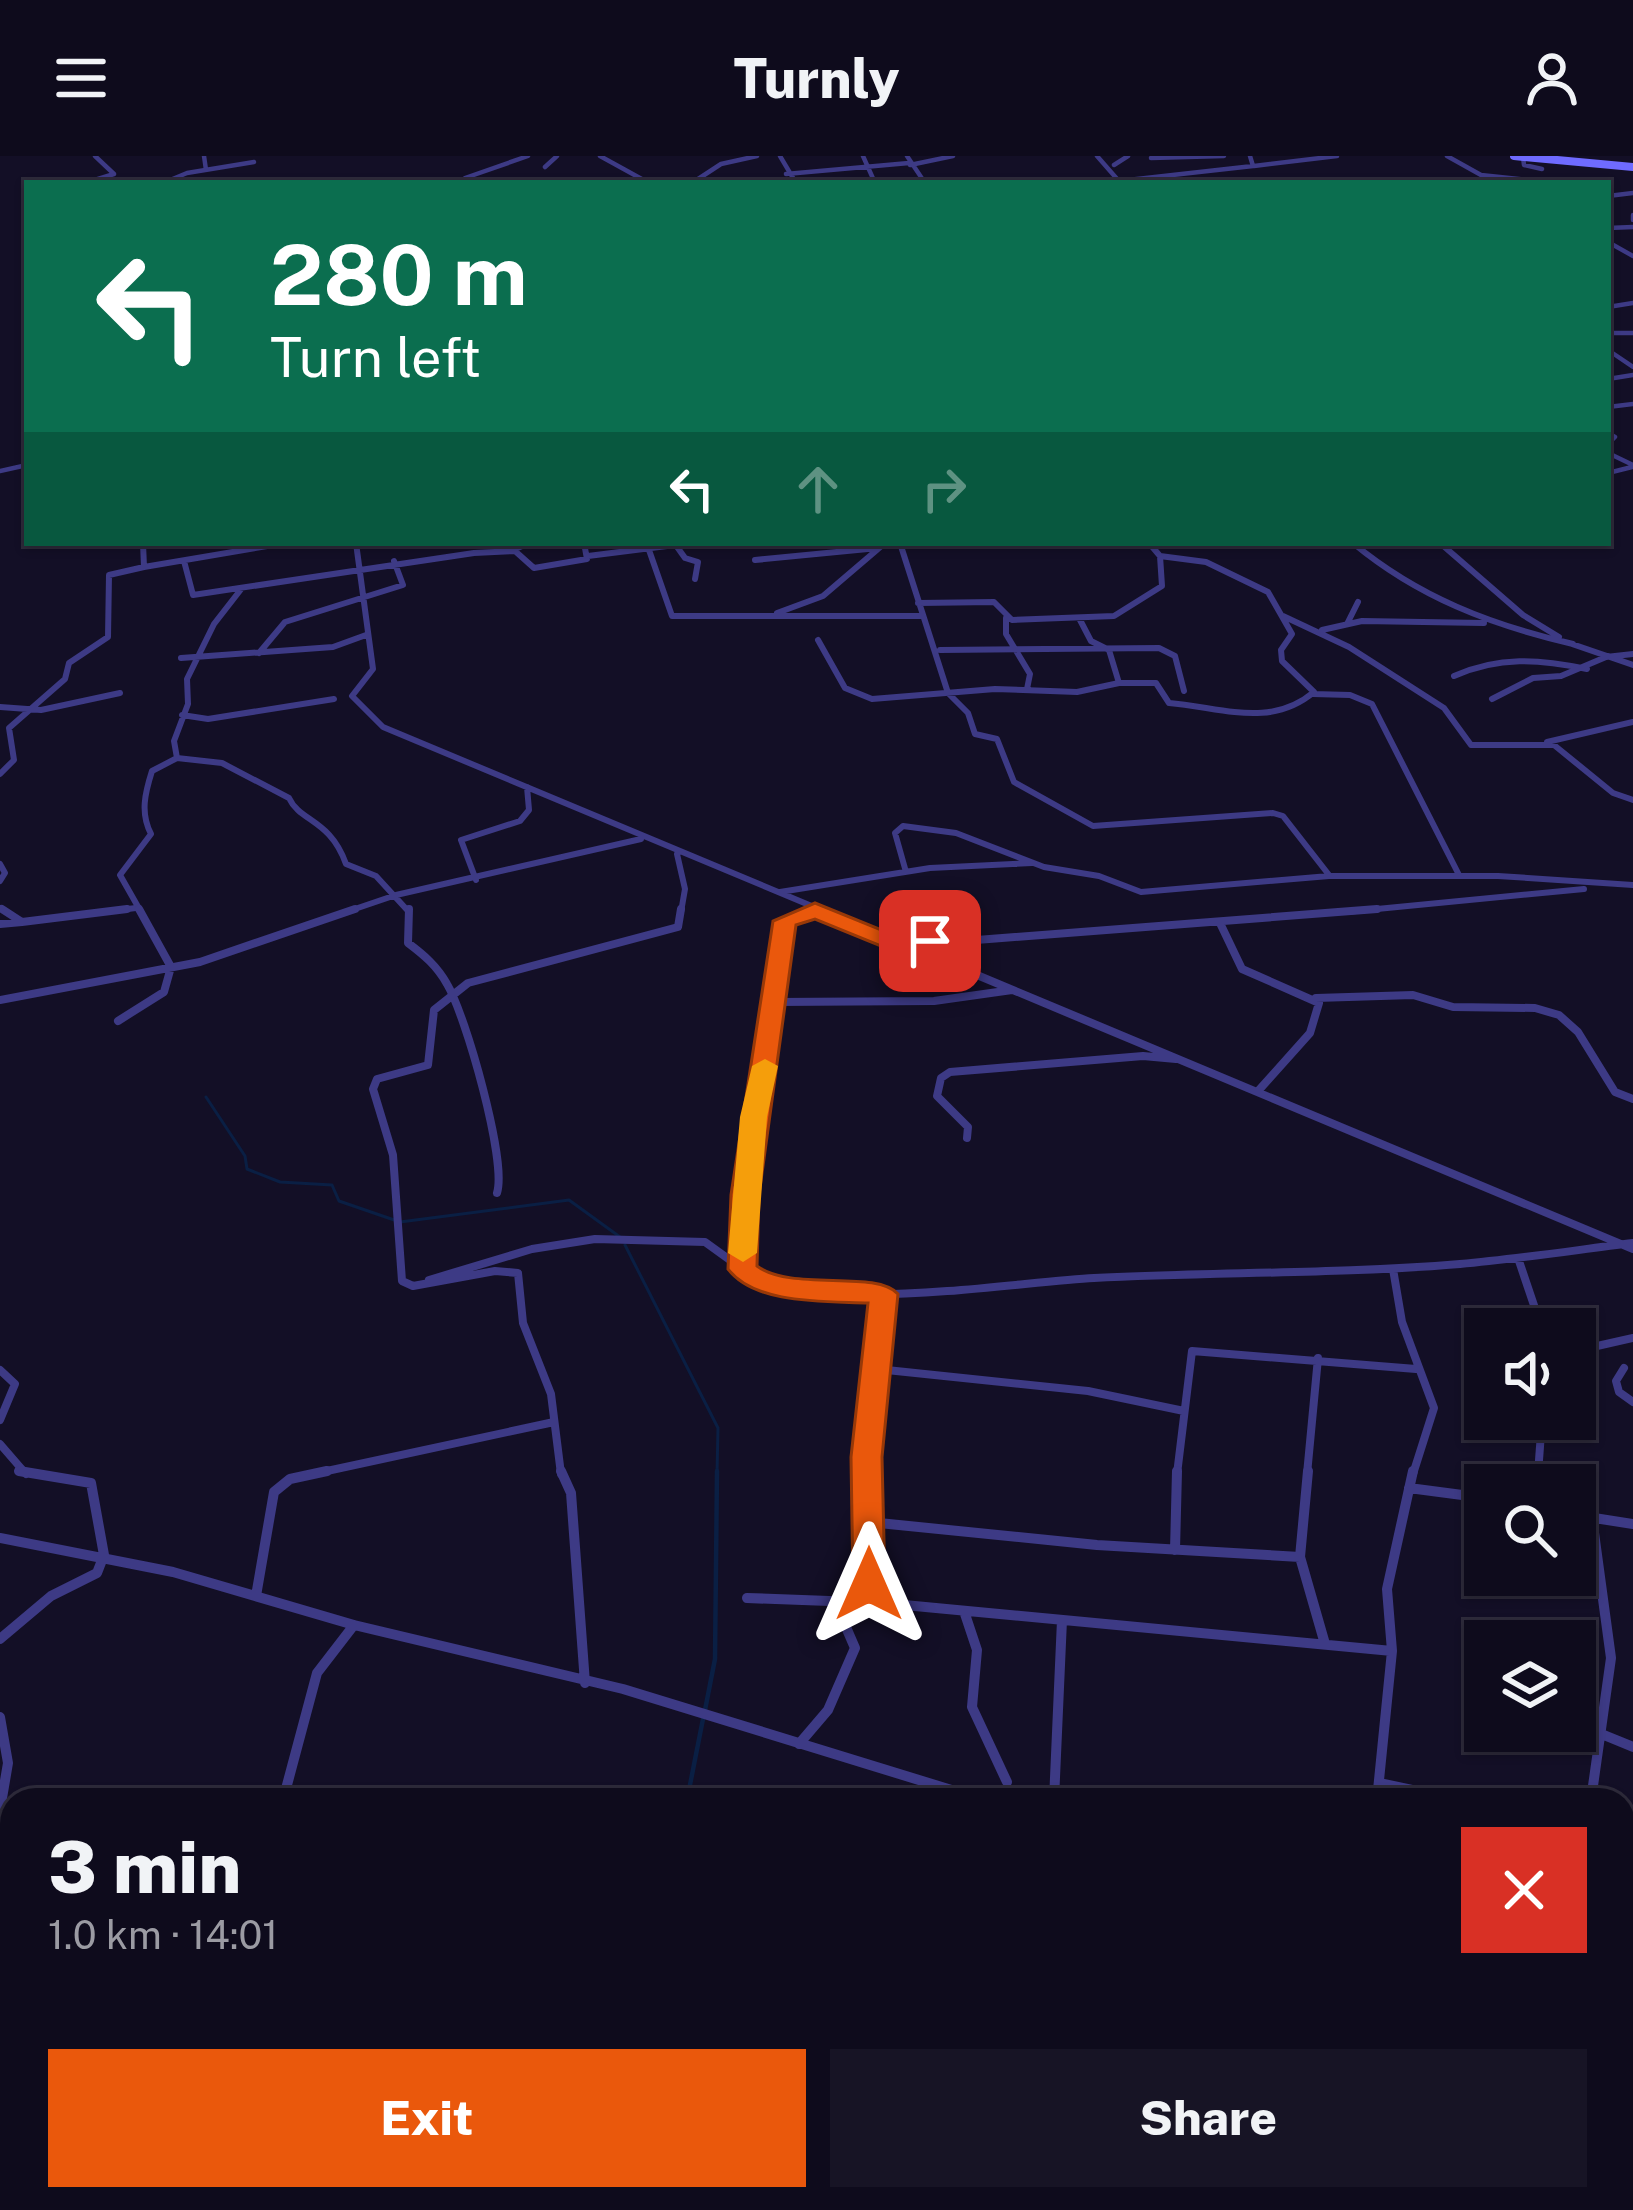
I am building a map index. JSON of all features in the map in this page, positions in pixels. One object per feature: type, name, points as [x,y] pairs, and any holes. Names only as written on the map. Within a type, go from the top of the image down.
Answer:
[{"type":"main road","points":[[1519,156],[1615,161],[1633,167]]},
{"type":"street","points":[[95,156],[114,174],[95,180]]},
{"type":"street","points":[[204,156],[206,170]]},
{"type":"street","points":[[465,178],[528,156]]},
{"type":"street","points":[[545,167],[557,156]]},
{"type":"street","points":[[600,156],[644,180]]},
{"type":"street","points":[[697,180],[721,164],[757,156]]},
{"type":"street","points":[[780,156],[793,180]]},
{"type":"street","points":[[863,156],[874,180]]},
{"type":"street","points":[[787,173],[953,156]]},
{"type":"street","points":[[1097,156],[1120,180],[1337,156]]},
{"type":"street","points":[[1114,165],[1128,156]]},
{"type":"street","points":[[1151,158],[1224,156]]},
{"type":"street","points":[[1250,156],[1253,166]]},
{"type":"street","points":[[1447,156],[1483,176],[1526,180]]},
{"type":"street","points":[[1519,156],[1524,165],[1542,169]]},
{"type":"street","points":[[174,180],[254,162]]},
{"type":"street","points":[[1611,244],[1633,256]]},
{"type":"street","points":[[1620,249],[1633,248]]},
{"type":"street","points":[[143,546],[144,567]]},
{"type":"street","points":[[0,774],[14,760],[9,728],[65,679],[69,663],[108,637],[109,574],[268,546]]},
{"type":"street","points":[[357,546],[373,668],[355,686],[352,696],[370,717],[487,774],[1633,1246]]},
{"type":"street","points":[[184,561],[193,596],[360,566],[523,546]]},
{"type":"street","points":[[585,546],[588,556]]},
{"type":"street","points":[[512,551],[538,568],[666,546]]},
{"type":"street","points":[[678,546],[698,562],[695,579]]},
{"type":"street","points":[[755,560],[874,546]]},
{"type":"street","points":[[770,614],[823,596],[881,546]]},
{"type":"street","points":[[902,546],[913,565],[921,616],[940,650],[947,693],[953,705],[968,713],[974,734],[997,739],[1014,782],[1076,818],[1115,827],[1273,813],[1282,816],[1329,876]]},
{"type":"street","points":[[1006,618],[1114,616],[1162,586],[1160,556],[1152,546]]},
{"type":"street","points":[[1356,546],[1380,569],[1492,623],[1633,665]]},
{"type":"street","points":[[1443,546],[1522,615],[1573,644]]},
{"type":"street","points":[[649,550],[672,616],[770,614],[818,622],[921,616]]},
{"type":"street","points":[[1160,556],[1216,565],[1268,592],[1292,634],[1280,657],[1313,694]]},
{"type":"street","points":[[259,653],[285,622],[403,585],[394,561]]},
{"type":"street","points":[[177,758],[174,741],[189,700],[187,679],[242,588]]},
{"type":"street","points":[[918,603],[994,602],[1030,674],[1027,689]]},
{"type":"street","points":[[1347,622],[1358,602]]},
{"type":"street","points":[[1283,616],[1401,675],[1416,695],[1445,709],[1471,745],[1540,743],[1633,722]]},
{"type":"street","points":[[1079,618],[1096,645],[1109,650],[1119,683]]},
{"type":"street","points":[[1320,631],[1347,622],[1492,623]]},
{"type":"street","points":[[181,658],[333,647],[366,635]]},
{"type":"street","points":[[818,640],[845,688],[858,697],[1027,689],[1077,692],[1119,683],[1156,683],[1169,703],[1268,715],[1313,694],[1350,695],[1372,704],[1460,876]]},
{"type":"street","points":[[940,650],[1159,648],[1175,656],[1184,691]]},
{"type":"street","points":[[1492,699],[1533,678],[1588,669],[1606,657],[1633,654]]},
{"type":"street","points":[[1454,676],[1486,662],[1543,660],[1588,669]]},
{"type":"street","points":[[0,707],[29,710],[88,704],[120,693]]},
{"type":"street","points":[[182,715],[208,719],[334,699]]},
{"type":"street","points":[[1540,743],[1568,752],[1597,781],[1633,800]]},
{"type":"street","points":[[118,1021],[164,992],[171,967],[147,916],[136,908],[120,875],[151,834],[141,814],[152,771],[177,758],[222,763],[289,798],[295,809],[320,819],[338,840],[346,864],[376,876],[409,909],[408,943],[424,952],[451,992],[481,1075],[489,1130],[502,1152],[503,1178],[497,1193]]},
{"type":"street","points":[[476,880],[461,841],[520,821],[529,810],[527,787]]},
{"type":"street","points":[[906,872],[895,833],[903,826],[980,838],[1034,863],[1102,876],[1121,889],[1141,892],[1329,876],[1460,876],[1633,885]]},
{"type":"street","points":[[0,1000],[171,967],[259,944],[396,895],[642,838]]},
{"type":"street","points":[[585,1682],[580,1561],[547,1377],[523,1323],[518,1273],[495,1271],[413,1286],[401,1281],[395,1265],[400,1222],[393,1155],[373,1089],[377,1079],[428,1065],[432,1017],[451,992],[574,951],[669,933],[682,917],[685,889],[677,853]]},
{"type":"street","points":[[778,892],[906,872],[1034,863]]},
{"type":"street","points":[[0,864],[5,873],[0,881]]},
{"type":"street","points":[[898,946],[1548,896],[1597,886]]},
{"type":"street","points":[[0,908],[22,922]]},
{"type":"street","points":[[0,924],[136,908]]},
{"type":"street","points":[[742,1269],[753,1117],[776,1002],[782,927],[815,910]]},
{"type":"street","points":[[1220,923],[1230,938],[1232,957],[1260,982],[1316,998],[1413,995],[1453,1007],[1535,1008],[1559,1015],[1578,1032],[1615,1092],[1633,1099]]},
{"type":"street","points":[[776,1002],[934,1001],[1013,990]]},
{"type":"street","points":[[1259,1090],[1264,1078],[1312,1032],[1318,1015],[1316,998]]},
{"type":"street","points":[[967,1138],[968,1127],[937,1096],[941,1078],[950,1072],[1143,1056],[1184,1060]]},
{"type":"street","points":[[413,1286],[466,1265],[595,1239],[705,1242],[754,1278],[804,1291],[884,1294],[1090,1278],[1393,1269],[1618,1243]]},
{"type":"street","points":[[1518,1258],[1535,1308]]},
{"type":"street","points":[[1378,1788],[1392,1652],[1388,1589],[1409,1488],[1434,1408],[1416,1369],[1393,1269]]},
{"type":"street","points":[[883,1603],[869,1584],[866,1457],[884,1294]]},
{"type":"street","points":[[1596,1347],[1633,1339]]},
{"type":"street","points":[[1175,1550],[1192,1351],[1416,1369]]},
{"type":"street","points":[[1318,1358],[1300,1557],[1325,1644]]},
{"type":"street","points":[[1624,1368],[1616,1381],[1619,1392],[1633,1402]]},
{"type":"street","points":[[0,1370],[15,1384],[0,1420]]},
{"type":"street","points":[[877,1370],[1088,1391],[1184,1411]]},
{"type":"street","points":[[256,1597],[274,1492],[290,1479],[554,1422]]},
{"type":"street","points":[[0,1444],[6,1458],[29,1478],[91,1483],[104,1555],[97,1573],[51,1595],[0,1639]]},
{"type":"street","points":[[1409,1488],[1464,1495]]},
{"type":"street","points":[[1596,1519],[1633,1524]]},
{"type":"street","points":[[869,1522],[1300,1557]]},
{"type":"street","points":[[0,1538],[104,1555],[354,1625],[585,1682],[944,1788]]},
{"type":"street","points":[[1592,1788],[1611,1658],[1596,1547]]},
{"type":"street","points":[[799,1744],[832,1710],[841,1690],[843,1664],[856,1644],[839,1621],[869,1557]]},
{"type":"street","points":[[747,1598],[883,1603],[1392,1652]]},
{"type":"street","points":[[964,1611],[977,1650],[972,1707],[1007,1782]]},
{"type":"street","points":[[1055,1788],[1062,1620]]},
{"type":"street","points":[[286,1788],[317,1673],[354,1625]]},
{"type":"street","points":[[0,1717],[8,1763],[4,1788]]},
{"type":"street","points":[[1599,1733],[1633,1747]]},
{"type":"street","points":[[1379,1783],[1403,1788]]},
{"type":"waterway","points":[[206,1097],[245,1156],[247,1169],[280,1182],[332,1185],[339,1201],[400,1222],[569,1200],[620,1237]]},
{"type":"waterway","points":[[625,1245],[718,1428],[717,1474]]},
{"type":"waterway","points":[[705,1710],[715,1659],[717,1471]]},
{"type":"waterway","points":[[689,1788],[703,1719]]},
{"type":"slow traffic","points":[[743,1253],[753,1117],[765,1066]]},
{"type":"route","points":[[869,1584],[866,1457],[884,1294],[804,1291],[754,1278],[742,1269],[745,1195],[784,921],[815,910],[898,946],[930,941]]}]
